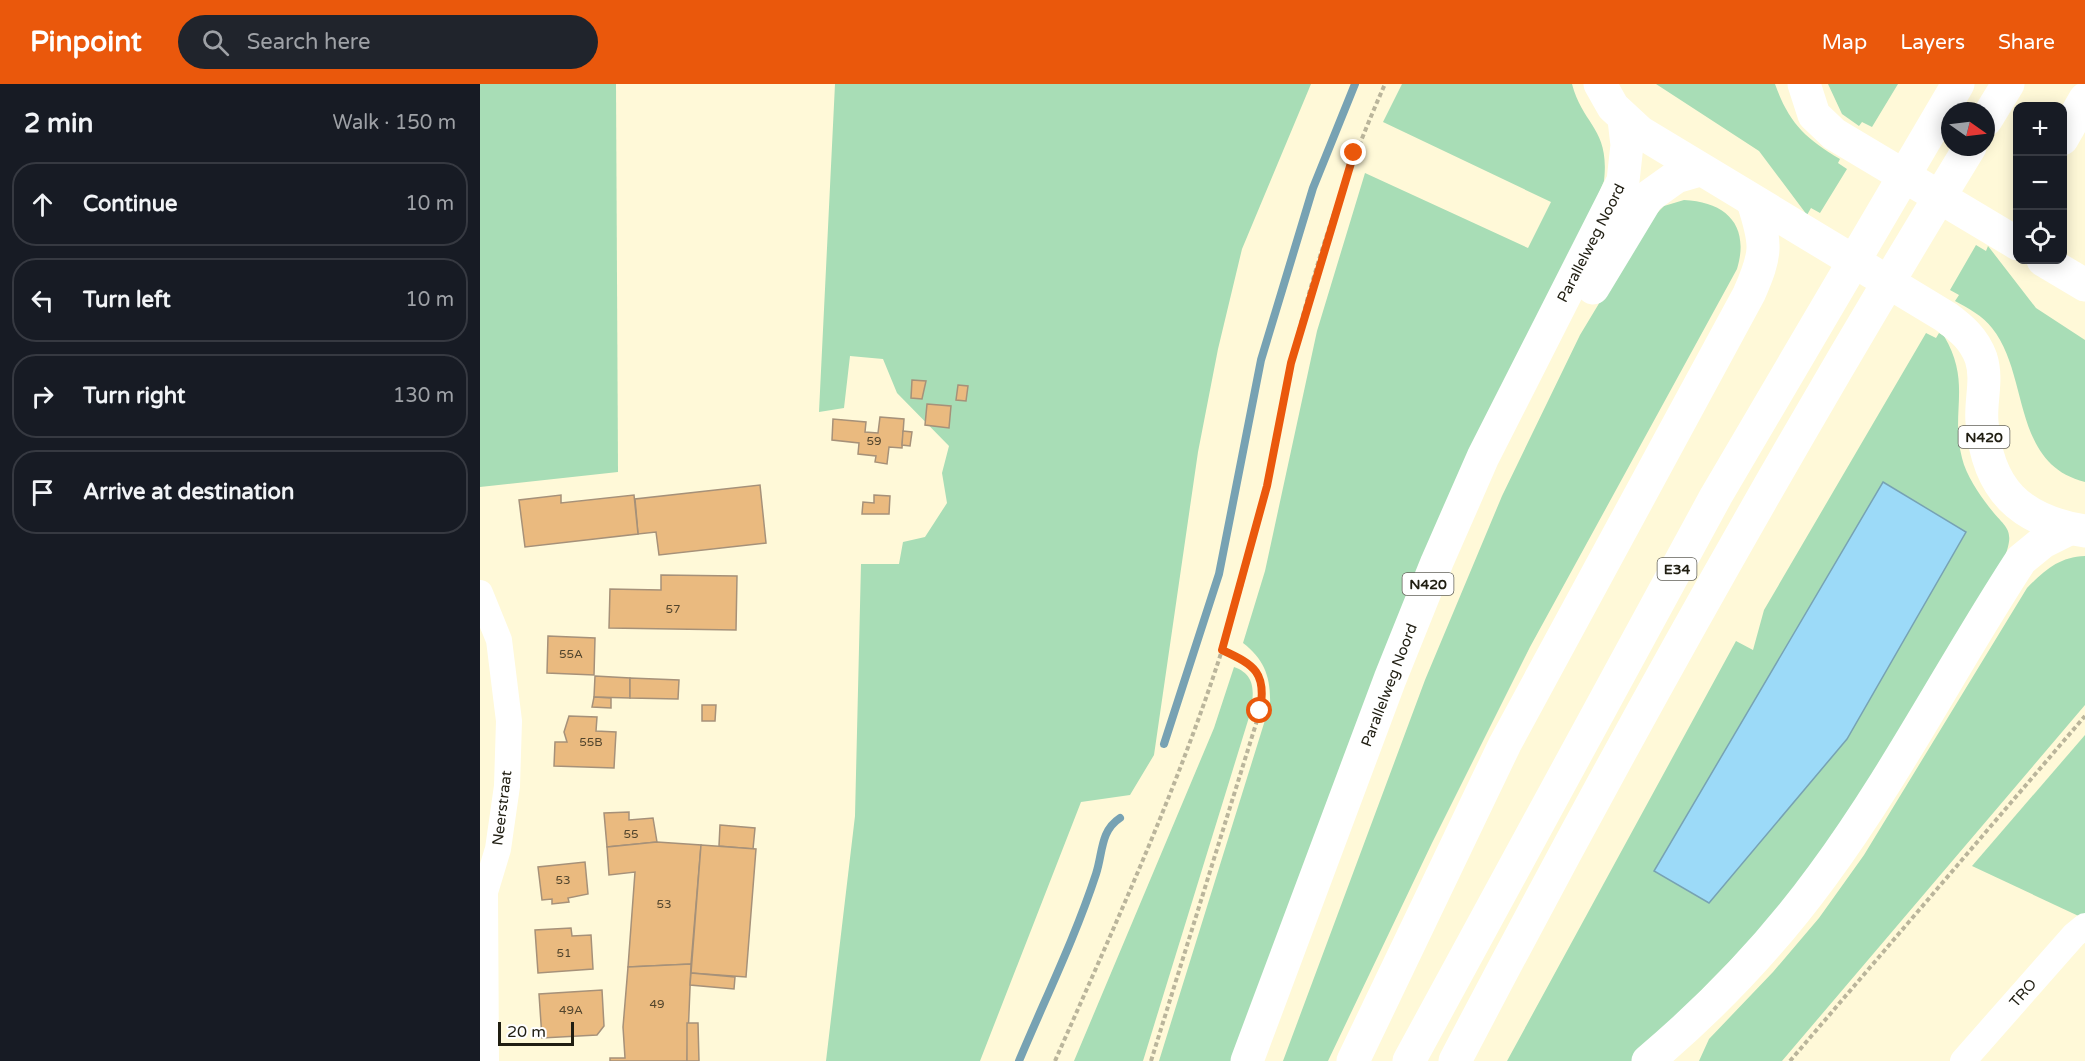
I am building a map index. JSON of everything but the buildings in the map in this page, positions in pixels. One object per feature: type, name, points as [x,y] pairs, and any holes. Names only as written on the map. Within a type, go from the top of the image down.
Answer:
[{"type":"highway","name":"N420","points":[[1600,84],[1613,107],[1640,132],[1946,317],[1969,335],[1981,359],[1985,385],[1982,421],[1988,460],[2004,492],[2045,523],[2077,530]]},
{"type":"highway","points":[[1804,84],[1814,115],[1848,144],[2007,238]]},
{"type":"highway","name":"E34","points":[[1409,1061],[1716,496],[1958,84]]},
{"type":"highway","points":[[1995,105],[2008,84]]},
{"type":"highway","points":[[2067,130],[2085,99]]},
{"type":"highway","name":"Parallelweg Noord","points":[[1247,1061],[1390,679],[1437,562],[1494,436],[1623,181],[1627,145],[1624,119]]},
{"type":"highway","name":"E34","points":[[1455,1061],[1620,750],[1750,516],[1965,156]]},
{"type":"highway","name":"Parallelweg Noord","points":[[1270,1061],[1454,575],[1510,450],[1561,346],[1626,229],[1648,197],[1676,177],[1700,170]]},
{"type":"highway","points":[[1353,1061],[1505,744],[1749,294],[1763,262],[1763,232],[1753,202]]},
{"type":"highway","points":[[2053,264],[2074,273]]},
{"type":"highway","points":[[1648,1061],[1757,955],[1822,876],[1888,778],[2020,560],[2043,542],[2077,530]]},
{"type":"street","name":"Neerstraat","points":[[480,594],[500,640],[509,721],[507,786],[498,849],[482,891],[486,1061]]},
{"type":"street","name":"TRO","points":[[1963,1061],[2074,935],[2085,926]]},
{"type":"path","points":[[1055,1061],[1183,759],[1222,650],[1267,486],[1291,363],[1354,153],[1385,84]]},
{"type":"path","points":[[1150,1061],[1260,711],[1263,693],[1258,673],[1250,662],[1222,650]]},
{"type":"path","points":[[1790,1061],[2085,716]]},
{"type":"green space","points":[[480,84],[616,84],[618,472],[480,487]]},
{"type":"green space","points":[[835,84],[1311,84],[1242,249],[1218,349],[1198,452],[1154,755],[1130,795],[1081,802],[980,1061],[826,1061],[855,816],[861,564],[899,564],[903,542],[925,537],[947,503],[942,473],[949,446],[897,393],[883,359],[850,356],[844,408],[819,412]]},
{"type":"green space","points":[[1402,84],[1572,84],[1603,149],[1604,181],[1235,1061],[1159,1061],[1270,704],[1265,669],[1256,655],[1243,643],[1265,571],[1317,331],[1365,173],[1528,248],[1551,202],[1383,122]]},
{"type":"green space","points":[[1656,84],[1775,84],[1792,119],[1817,144],[1840,159],[1838,163],[1847,169],[1820,213],[1811,208],[1807,215],[1759,151]]},
{"type":"green space","points":[[1828,84],[1898,84],[1872,127],[1862,122],[1859,126],[1842,114]]},
{"type":"green space","points":[[1684,200],[1712,206],[1723,211],[1732,219],[1740,240],[1737,269],[1530,647],[1432,843],[1328,1061],[1283,1061],[1425,680],[1502,496],[1580,335],[1648,222],[1664,206]]},
{"type":"green space","points":[[1976,245],[1986,251],[1988,246],[2036,308],[2085,340],[2085,482],[2061,472],[2045,457],[2033,438],[2004,347],[1984,320],[1955,301],[1959,295],[1950,290]]},
{"type":"green space","points":[[1926,333],[1936,338],[1939,333],[1944,336],[1957,368],[1958,426],[1962,458],[1977,490],[2007,530],[2009,541],[2004,559],[1903,730],[1787,903],[1632,1061],[1507,1061],[1736,641],[1753,650],[1764,610]],"holes":[[[1883,482],[1966,532],[1847,739],[1708,902],[1654,871]]]},
{"type":"green space","points":[[2085,556],[2085,705],[1782,1061],[1699,1061],[1709,1039],[1773,972],[1819,918],[1864,855],[2027,588],[2060,562]]},
{"type":"green space","points":[[1234,667],[1241,670],[1250,680],[1253,692],[1250,714],[1143,1061],[1074,1061],[1214,728]]},
{"type":"green space","points":[[2085,735],[2085,919],[1972,866]]},
{"type":"water","points":[[1883,482],[1966,532],[1847,739],[1709,903],[1654,871]]},
{"type":"waterway","points":[[1164,744],[1219,574],[1261,360],[1313,188],[1355,84]]},
{"type":"waterway","points":[[1019,1061],[1079,922],[1096,874],[1105,836],[1120,818]]},
{"type":"route","points":[[1260,711],[1263,693],[1258,673],[1250,662],[1222,650],[1245,573],[1267,486],[1291,363],[1354,153]]}]
